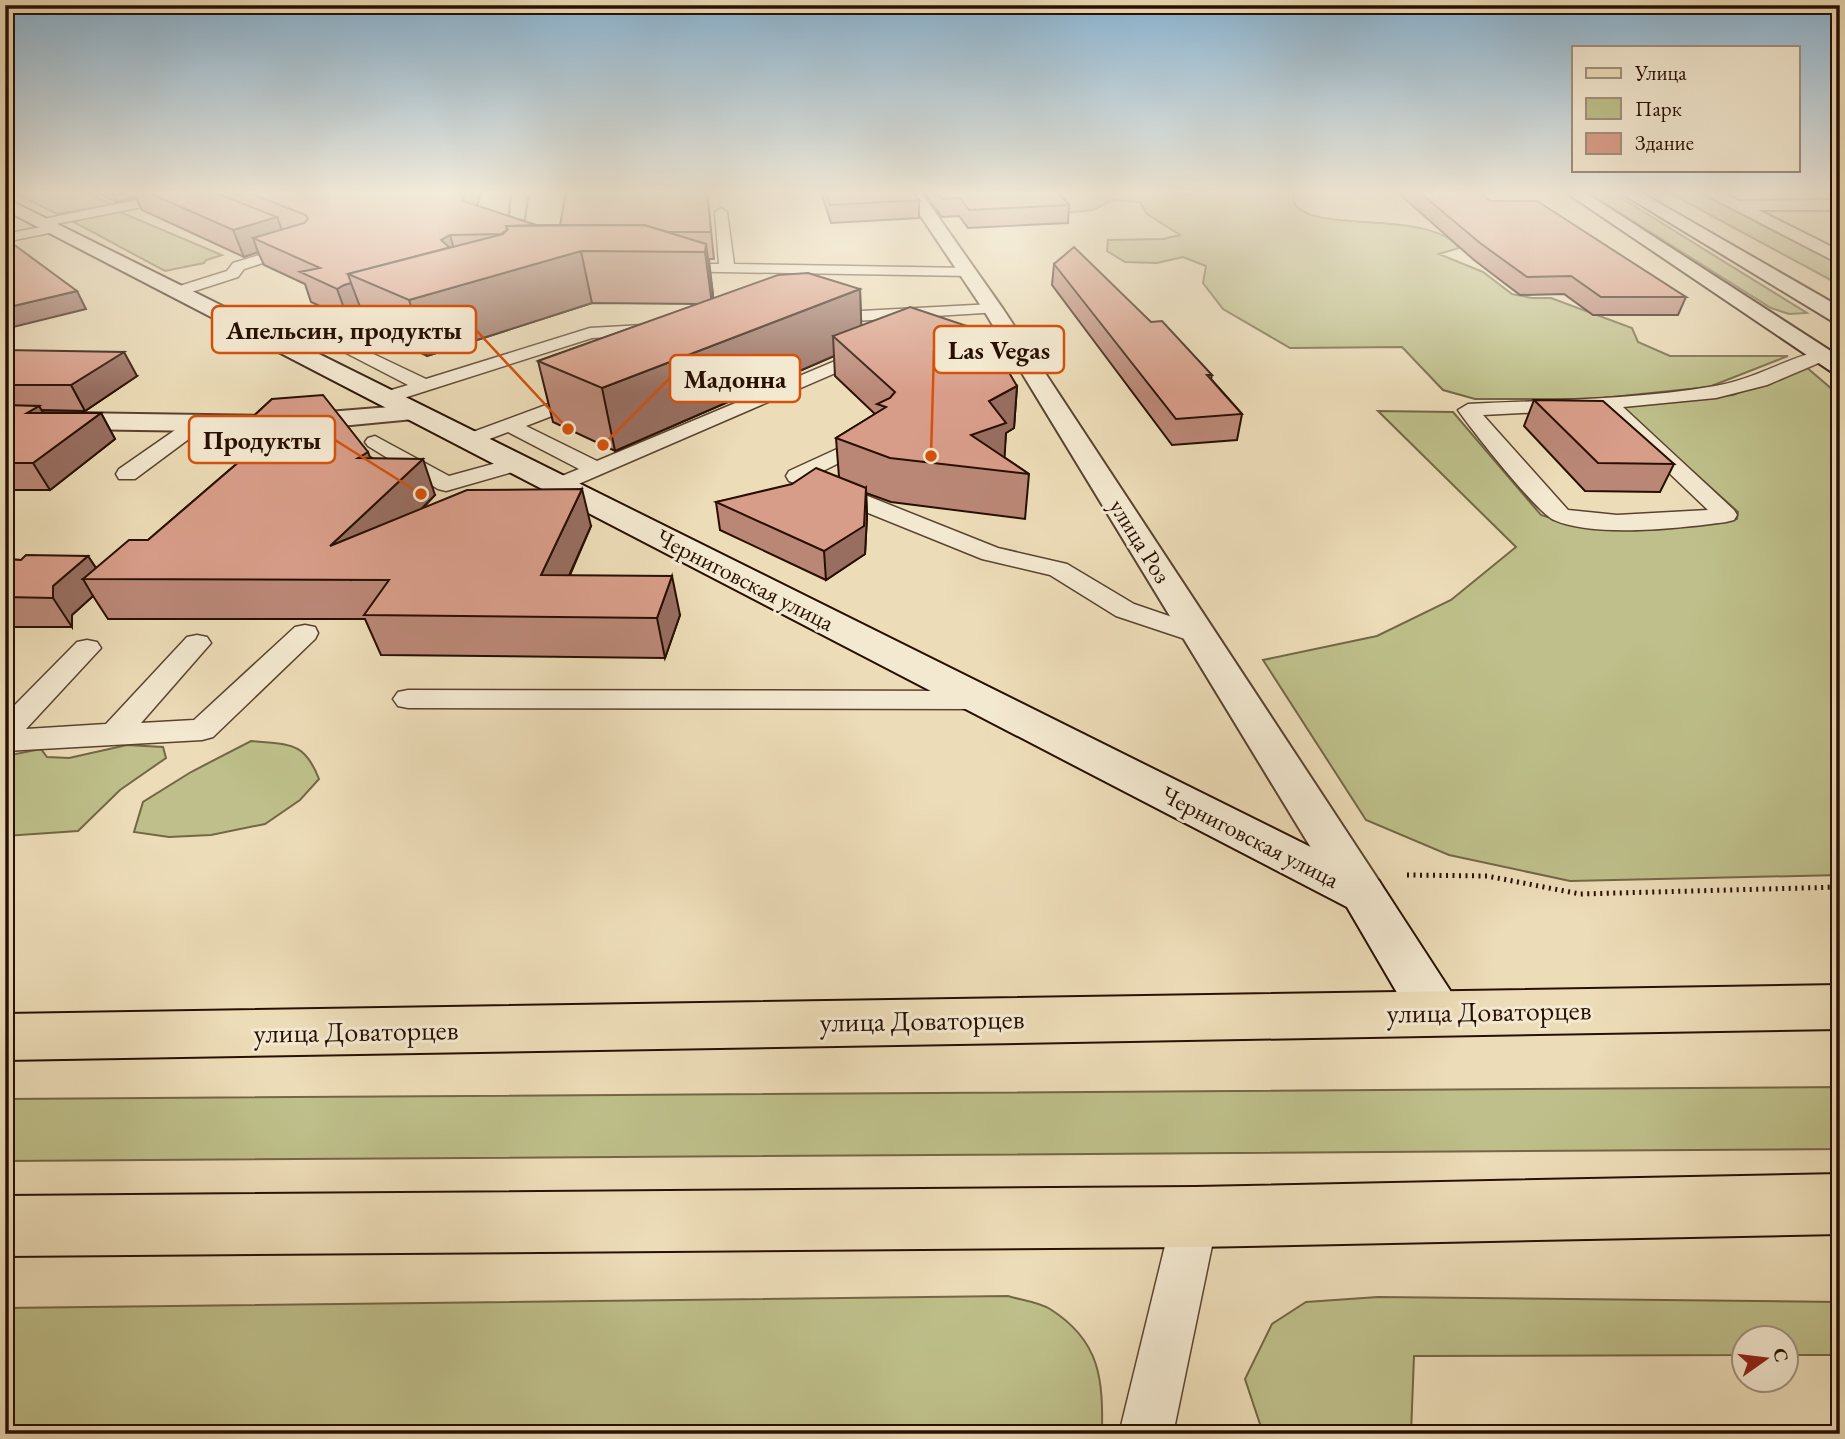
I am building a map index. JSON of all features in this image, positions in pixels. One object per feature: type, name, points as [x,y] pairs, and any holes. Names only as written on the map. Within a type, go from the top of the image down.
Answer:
[{"type":"main road","name":"улица Доваторцев","points":[[5,1037],[1840,1006]]},
{"type":"main road","points":[[5,1226],[1195,1217],[1840,1204]]},
{"type":"street","name":"Черниговская улица","points":[[112,258],[384,398],[419,399],[469,440],[515,464],[981,700],[1357,884],[1435,1011]]},
{"type":"street","name":"улица Роз","points":[[959,258],[1357,884]]},
{"type":"street","points":[[1675,258],[1840,367]]},
{"type":"street","points":[[1741,258],[1840,316]]},
{"type":"street","points":[[1773,323],[1840,323]]},
{"type":"street","points":[[5,420],[278,424],[419,399]]},
{"type":"lane","points":[[176,292],[233,274],[238,266],[263,258]]},
{"type":"lane","points":[[726,258],[727,268]]},
{"type":"lane","points":[[657,268],[969,272]]},
{"type":"lane","points":[[414,306],[361,321],[332,341],[419,399],[590,333],[674,328]]},
{"type":"lane","points":[[560,485],[889,343],[813,319],[993,309]]},
{"type":"lane","points":[[1606,403],[1726,515],[1592,521],[1559,515],[1468,410],[1606,403],[1716,392],[1760,381],[1822,355]]},
{"type":"lane","points":[[469,440],[609,387]]},
{"type":"lane","points":[[128,474],[198,423]]},
{"type":"lane","points":[[509,425],[596,469]]},
{"type":"lane","points":[[883,433],[797,476],[991,554],[1058,569],[1125,610],[1200,636]]},
{"type":"lane","points":[[375,442],[446,484],[515,464]]},
{"type":"lane","points":[[5,741],[202,730],[304,633]]},
{"type":"lane","points":[[114,734],[197,643]]},
{"type":"lane","points":[[5,733],[87,648]]},
{"type":"lane","points":[[408,699],[981,700]]},
{"type":"lane","points":[[1146,1434],[1195,1217]]},
{"type":"path","points":[[1357,884],[1487,876],[1580,894],[1840,887]]},
{"type":"green space","points":[[141,258],[212,258],[204,263],[165,271]]},
{"type":"green space","points":[[1119,258],[1178,258],[1157,263],[1125,262]]},
{"type":"green space","points":[[1186,258],[1449,258],[1483,272],[1512,294],[1551,298],[1632,328],[1638,342],[1670,356],[1788,356],[1709,387],[1593,399],[1475,399],[1443,390],[1402,347],[1290,348],[1223,309],[1203,283],[1206,266]]},
{"type":"green space","points":[[1692,258],[1718,258],[1807,313],[1789,314],[1771,308]]},
{"type":"green space","points":[[1790,258],[1830,258],[1840,263],[1840,285]]},
{"type":"green space","points":[[1805,366],[1840,396],[1840,875],[1570,881],[1449,855],[1366,820],[1263,660],[1377,636],[1451,600],[1516,547],[1378,411],[1453,412],[1541,515],[1563,522],[1597,526],[1720,523],[1737,519],[1738,512],[1620,406],[1733,395]]},
{"type":"green space","points":[[251,741],[285,744],[301,751],[319,779],[300,800],[265,824],[211,835],[169,837],[134,832],[143,802],[191,772]]},
{"type":"green space","points":[[127,745],[163,747],[166,758],[120,790],[78,831],[5,836],[5,756],[41,749],[47,757],[69,758]]},
{"type":"green space","points":[[1840,1087],[1840,1149],[5,1161],[5,1099]]},
{"type":"green space","points":[[1008,1296],[1050,1309],[1080,1334],[1096,1363],[1101,1396],[1102,1434],[5,1434],[5,1308]]},
{"type":"green space","points":[[1378,1297],[1840,1302],[1840,1355],[1800,1355],[1800,1324],[1730,1324],[1730,1355],[1414,1356],[1411,1434],[1266,1434],[1245,1379],[1272,1324],[1306,1302]]},
{"type":"building","points":[[5,258],[32,258],[77,291],[5,308]]},
{"type":"building","points":[[298,258],[408,258],[348,274],[351,283],[337,289],[300,272],[320,268]]},
{"type":"building","points":[[409,258],[556,258],[409,300],[348,274]]},
{"type":"building","points":[[1061,258],[1085,258],[1151,322],[1162,321],[1212,375],[1207,375],[1242,414],[1176,419],[1054,264]]},
{"type":"building","points":[[1501,258],[1626,258],[1686,297],[1601,297],[1571,276],[1527,277]]},
{"type":"building","points":[[808,273],[860,289],[602,388],[538,361],[778,275]]},
{"type":"building","points":[[910,307],[985,332],[1017,386],[989,401],[1006,423],[971,435],[1029,474],[890,458],[836,438],[886,407],[877,404],[890,398],[895,392],[833,336]]},
{"type":"building","points":[[5,350],[124,352],[71,385],[5,385]]},
{"type":"building","points":[[323,395],[368,452],[358,458],[423,459],[330,546],[467,490],[582,489],[541,575],[672,576],[657,618],[364,615],[389,580],[83,579],[129,540],[148,540],[268,437],[231,437],[272,399]]},
{"type":"building","points":[[1534,400],[1603,401],[1674,464],[1598,463]]},
{"type":"building","points":[[5,405],[39,406],[27,413],[101,413],[33,463],[5,463]]},
{"type":"building","points":[[816,468],[866,488],[864,526],[824,551],[716,502],[792,484]]},
{"type":"building","points":[[26,555],[88,556],[53,586],[53,598],[5,597],[5,559],[21,560]]},
{"type":"place","name":"Апельсин, продукты","points":[[568,429]]},
{"type":"place","name":"Мадонна","points":[[603,445]]},
{"type":"place","name":"Las Vegas","points":[[931,456]]},
{"type":"place","name":"Продукты","points":[[421,494]]}]
